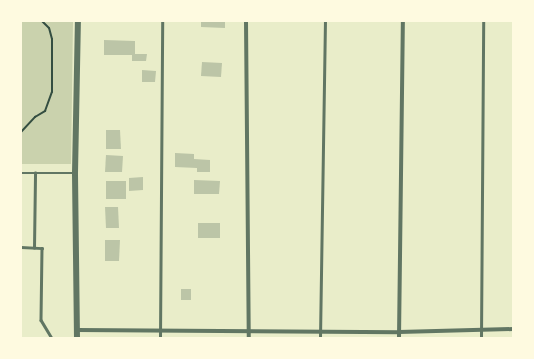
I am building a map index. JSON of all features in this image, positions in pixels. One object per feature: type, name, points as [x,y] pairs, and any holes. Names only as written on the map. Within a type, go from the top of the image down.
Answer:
[{"type":"street","points":[[77,338],[75,173],[78,21]]},
{"type":"street","points":[[246,21],[249,338]]},
{"type":"street","points":[[400,338],[403,21]]},
{"type":"street","points":[[77,330],[400,332],[513,329]]},
{"type":"lane","points":[[160,338],[162,21]]},
{"type":"lane","points":[[320,338],[325,21]]},
{"type":"lane","points":[[481,338],[483,21]]},
{"type":"lane","points":[[21,173],[75,173]]},
{"type":"lane","points":[[34,248],[35,173]]},
{"type":"lane","points":[[21,247],[42,248],[41,320],[52,338]]},
{"type":"path","points":[[21,132],[35,117],[45,111],[52,92],[52,39],[49,28],[42,21]]},
{"type":"green space","points":[[21,21],[73,21],[71,164],[21,164]]},
{"type":"building","points":[[201,21],[225,21],[225,28],[201,27]]},
{"type":"building","points":[[104,40],[135,41],[135,54],[147,54],[146,61],[132,61],[132,55],[104,55]]},
{"type":"building","points":[[202,62],[222,63],[221,77],[201,76]]},
{"type":"building","points":[[142,70],[156,71],[155,82],[142,82]]},
{"type":"building","points":[[106,130],[120,130],[121,149],[106,149]]},
{"type":"building","points":[[175,153],[194,154],[194,159],[210,160],[210,172],[197,172],[197,168],[175,167]]},
{"type":"building","points":[[106,155],[123,156],[122,172],[105,172]]},
{"type":"building","points":[[143,177],[143,190],[129,191],[129,178]]},
{"type":"building","points":[[194,180],[220,181],[219,194],[194,194]]},
{"type":"building","points":[[106,181],[126,181],[126,199],[106,199]]},
{"type":"building","points":[[105,207],[118,207],[119,228],[106,228]]},
{"type":"building","points":[[198,223],[220,223],[220,238],[198,238]]},
{"type":"building","points":[[105,240],[120,240],[119,261],[105,261]]},
{"type":"building","points":[[181,289],[191,289],[191,300],[181,300]]}]
